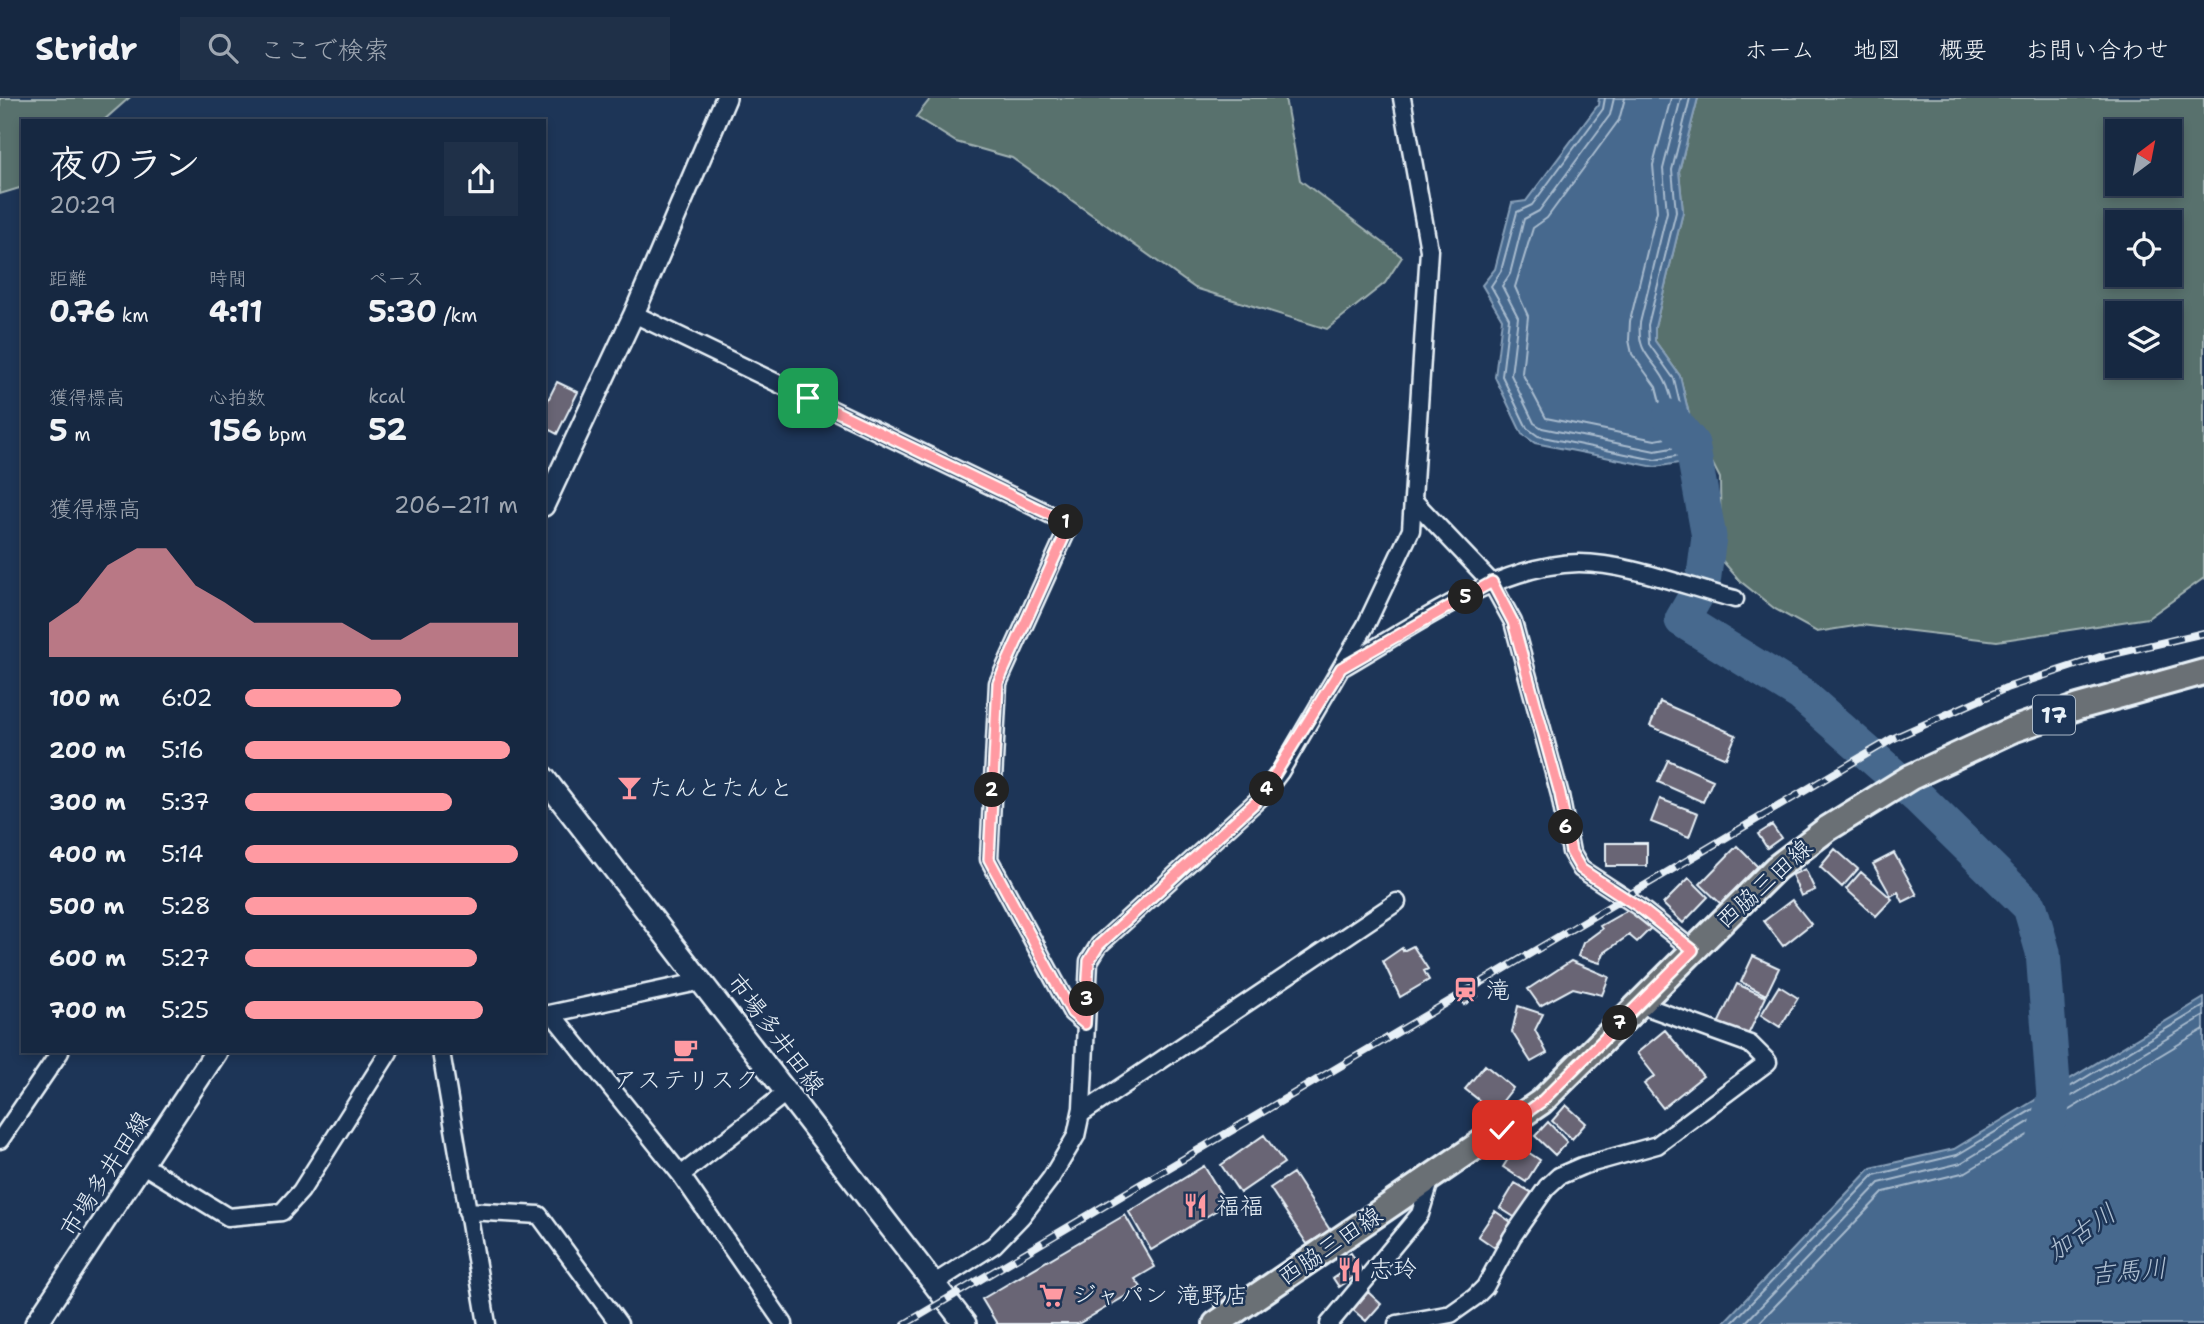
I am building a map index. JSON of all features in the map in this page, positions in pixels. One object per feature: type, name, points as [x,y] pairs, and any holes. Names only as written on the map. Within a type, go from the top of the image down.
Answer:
[{"type":"main road","name":"西脇三田線","points":[[1216,1324],[1541,1102],[1776,868],[1827,829],[1900,783],[2012,730],[2078,707],[2204,672]]},
{"type":"main road","name":"市場多井田線","points":[[546,781],[965,1324]]},
{"type":"main road","name":"市場多井田線","points":[[36,1324],[215,1053]]},
{"type":"street","points":[[546,502],[634,314],[726,98]]},
{"type":"street","points":[[933,1283],[994,1245],[1022,1216],[1051,1178],[1076,1136],[1080,1114],[1089,961],[1099,945],[1261,797],[1366,625],[1410,530],[1429,250],[1402,98]]},
{"type":"street","points":[[634,314],[1070,524],[998,683],[989,859],[1072,1013],[1085,1024]]},
{"type":"street","points":[[1414,501],[1492,582],[1513,622],[1560,794],[1571,852],[1581,869],[1639,907],[1693,950]]},
{"type":"street","points":[[1341,668],[1492,582],[1524,569],[1579,563],[1610,566],[1735,599]]},
{"type":"street","points":[[1080,1114],[1397,902]]},
{"type":"street","points":[[703,981],[548,1014],[681,1175],[784,1324]]},
{"type":"street","points":[[1397,1324],[1451,1314],[1475,1297],[1485,1287],[1519,1227],[1547,1187],[1559,1176],[1582,1166],[1657,1145],[1768,1062],[1750,1044],[1639,1004]]},
{"type":"street","points":[[0,1140],[59,1053]]},
{"type":"street","points":[[143,1165],[228,1217],[282,1212],[301,1191],[388,1053]]},
{"type":"street","points":[[441,1053],[487,1324]]},
{"type":"street","points":[[681,1175],[787,1092]]},
{"type":"street","points":[[1329,1324],[1420,1214],[1431,1178]]},
{"type":"street","points":[[467,1211],[539,1215],[619,1324]]},
{"type":"green space","points":[[0,98],[129,98],[105,119],[21,119],[21,188],[0,194]]},
{"type":"green space","points":[[931,98],[1285,98],[1300,180],[1402,257],[1385,283],[1327,329],[1195,288],[1012,158],[956,142],[916,117]]},
{"type":"green space","points":[[1698,98],[2204,98],[2204,578],[2148,618],[1997,641],[1861,625],[1817,632],[1775,609],[1740,581],[1721,559],[1720,478],[1690,419],[1680,376],[1655,341],[1655,327],[1683,212],[1679,171]]},
{"type":"water","points":[[1599,98],[1698,98],[1679,171],[1683,212],[1655,327],[1655,341],[1680,376],[1690,419],[1708,455],[1685,457],[1685,462],[1655,467],[1535,443],[1522,434],[1495,377],[1502,319],[1482,285],[1495,269],[1512,203],[1526,201],[1598,105]]},
{"type":"water","points":[[2204,998],[2204,1324],[1722,1324],[1871,1168],[1954,1149]]},
{"type":"building","points":[[557,382],[578,392],[557,434],[546,428],[546,404]]},
{"type":"building","points":[[1660,702],[1736,735],[1726,758],[1650,726]]},
{"type":"building","points":[[1668,760],[1713,780],[1703,802],[1658,782]]},
{"type":"building","points":[[1660,799],[1698,813],[1689,837],[1651,822]]},
{"type":"building","points":[[1772,825],[1781,838],[1767,848],[1758,834]]},
{"type":"building","points":[[1606,843],[1647,843],[1647,866],[1606,866]]},
{"type":"building","points":[[1737,846],[1758,867],[1721,904],[1700,884]]},
{"type":"building","points":[[1835,849],[1858,869],[1842,887],[1820,867]]},
{"type":"building","points":[[1894,853],[1917,895],[1903,902],[1898,892],[1891,896],[1873,864]]},
{"type":"building","points":[[1805,869],[1815,890],[1801,896],[1792,875]]},
{"type":"building","points":[[1861,872],[1892,899],[1876,916],[1846,889]]},
{"type":"building","points":[[1689,878],[1708,897],[1683,923],[1663,904]]},
{"type":"building","points":[[1792,900],[1811,924],[1783,946],[1764,921]]},
{"type":"building","points":[[1630,909],[1651,928],[1637,942],[1629,935],[1604,953],[1600,963],[1578,956],[1583,943],[1602,929],[1600,926]]},
{"type":"building","points":[[1413,946],[1428,969],[1424,971],[1429,980],[1400,997],[1383,961],[1402,948],[1403,951]]},
{"type":"building","points":[[1753,956],[1779,968],[1766,995],[1741,982]]},
{"type":"building","points":[[1571,961],[1609,977],[1602,995],[1573,988],[1540,1006],[1528,989]]},
{"type":"building","points":[[1737,984],[1766,997],[1746,1039],[1717,1026]]},
{"type":"building","points":[[1779,986],[1798,998],[1780,1027],[1761,1015]]},
{"type":"building","points":[[1474,990],[1478,996],[1464,1005],[1461,999]]},
{"type":"building","points":[[1518,1006],[1543,1014],[1535,1030],[1547,1053],[1531,1062],[1512,1032]]},
{"type":"building","points":[[1665,1030],[1703,1076],[1663,1108],[1644,1084],[1655,1076],[1637,1053]]},
{"type":"building","points":[[1485,1065],[1513,1088],[1494,1112],[1465,1089]]},
{"type":"building","points":[[1566,1105],[1586,1123],[1572,1139],[1552,1121]]},
{"type":"building","points":[[1548,1122],[1567,1142],[1555,1155],[1535,1136]]},
{"type":"building","points":[[1264,1135],[1284,1163],[1240,1193],[1221,1165]]},
{"type":"building","points":[[1517,1145],[1540,1160],[1526,1182],[1503,1167]]},
{"type":"building","points":[[1204,1166],[1227,1204],[1151,1250],[1129,1212]]},
{"type":"building","points":[[1293,1173],[1330,1230],[1307,1244],[1270,1188]]},
{"type":"building","points":[[1515,1183],[1534,1194],[1519,1220],[1500,1208]]},
{"type":"building","points":[[1495,1211],[1511,1222],[1494,1247],[1478,1236]]},
{"type":"building","points":[[1125,1215],[1155,1267],[1135,1279],[1141,1287],[1078,1324],[997,1324],[982,1299]]},
{"type":"building","points":[[1351,1253],[1363,1271],[1339,1287],[1333,1278],[1342,1272],[1337,1263]]},
{"type":"building","points":[[1221,1291],[1227,1298],[1215,1306],[1210,1298]]},
{"type":"building","points":[[1368,1292],[1381,1304],[1366,1321],[1353,1310]]},
{"type":"waterway","points":[[1670,417],[1692,444],[1709,537],[1703,583]]},
{"type":"waterway","points":[[1697,594],[1682,620],[1801,694],[1920,799],[2030,907],[2043,952],[2054,1097],[2045,1136]]},
{"type":"railway","points":[[905,1324],[1892,739],[2006,688],[2100,657],[2204,633]]},
{"type":"place","name":"たんとたんと","points":[[629,788]]},
{"type":"place","name":"滝","points":[[1466,990]]},
{"type":"place","name":"アステリスク","points":[[686,1049]]},
{"type":"place","name":"福福","points":[[1196,1206]]},
{"type":"place","name":"志玲","points":[[1349,1269]]},
{"type":"place","name":"ジャパン 滝野店","points":[[1052,1295]]},
{"type":"route","points":[[808,398],[1070,524],[998,683],[989,859],[1004,892],[1072,1013],[1085,1024],[1089,961],[1099,945],[1261,797],[1280,772],[1341,668],[1492,582],[1513,622],[1560,794],[1571,852],[1581,869],[1639,907],[1693,950],[1541,1102],[1502,1130]]},
{"type":"water label","name":"加古川","points":[[2081,1232]]},
{"type":"water label","name":"吉馬川","points":[[2128,1271]]}]
